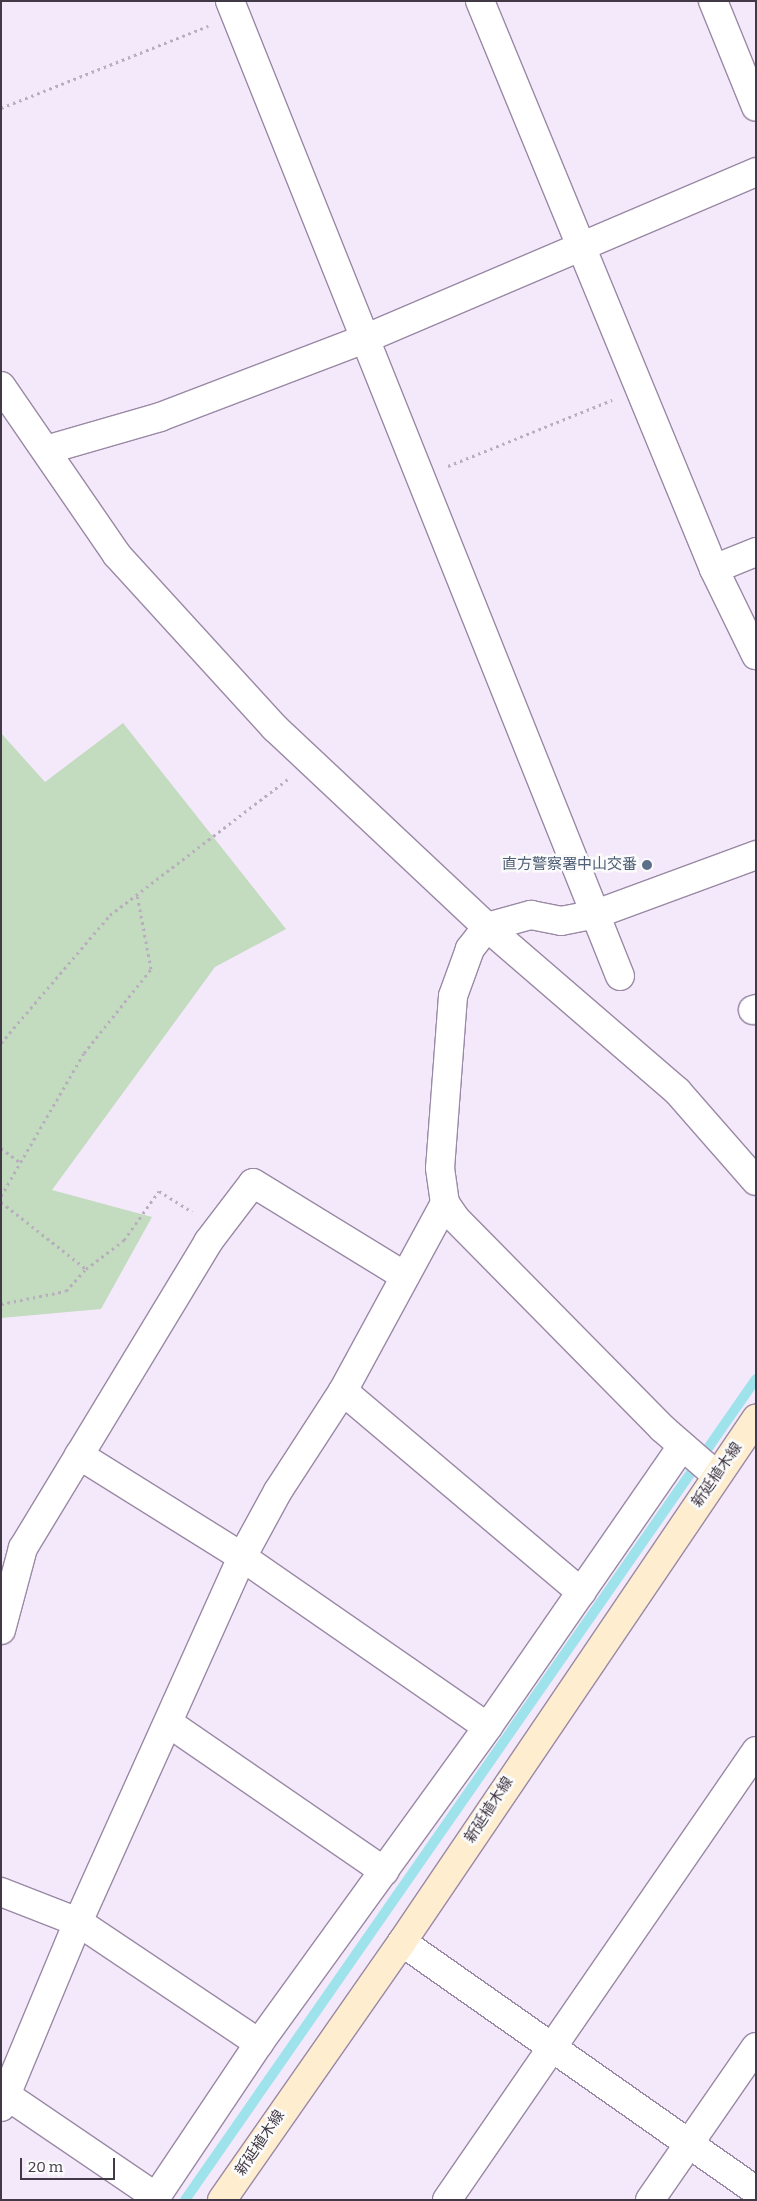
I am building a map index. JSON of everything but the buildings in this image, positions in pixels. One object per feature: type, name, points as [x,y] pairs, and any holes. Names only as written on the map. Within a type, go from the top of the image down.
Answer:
[{"type":"main road","name":"新延植木線","points":[[222,2200],[402,1942],[716,1475],[756,1419]]},
{"type":"street","points":[[480,1],[578,246],[714,569],[756,655]]},
{"type":"street","points":[[713,1],[756,107]]},
{"type":"street","points":[[232,8],[367,338],[620,976]]},
{"type":"street","points":[[46,450],[160,417],[367,338],[578,246],[756,172]]},
{"type":"street","points":[[1,386],[117,555],[309,760],[487,927],[678,1092],[756,1181]]},
{"type":"street","points":[[714,569],[756,552]]},
{"type":"street","points":[[716,1475],[682,1446],[465,1228],[445,1203],[440,1168],[453,996],[470,949],[487,927],[531,914],[561,921],[596,914],[756,855]]},
{"type":"street","points":[[1,1630],[23,1548],[218,1229],[253,1183],[403,1275]]},
{"type":"street","points":[[445,1203],[403,1275],[343,1391],[278,1491],[242,1557],[170,1724],[78,1922],[4,2101],[155,2198],[260,2043],[384,1871],[682,1446]]},
{"type":"street","points":[[343,1391],[581,1592]]},
{"type":"street","points":[[79,1455],[242,1557],[476,1718]]},
{"type":"street","points":[[170,1724],[384,1871]]},
{"type":"street","points":[[447,2200],[756,1751]]},
{"type":"street","points":[[1,1892],[78,1922],[260,2043]]},
{"type":"street","points":[[402,1942],[550,2048],[756,2191]]},
{"type":"street","points":[[650,2200],[756,2047]]},
{"type":"path","points":[[1,108],[232,8]]},
{"type":"path","points":[[422,476],[639,390]]},
{"type":"path","points":[[1,1043],[110,914],[309,760]]},
{"type":"path","points":[[1,1196],[84,1053],[151,969],[137,894]]},
{"type":"path","points":[[1,1148],[21,1163]]},
{"type":"path","points":[[1,1304],[66,1291],[86,1269],[124,1240],[159,1191],[218,1229]]},
{"type":"path","points":[[1,1202],[86,1269]]},
{"type":"green space","points":[[123,723],[286,929],[215,967],[52,1190],[152,1217],[101,1309],[1,1318],[1,733],[45,782]]},
{"type":"waterway","points":[[185,2200],[756,1379]]},
{"type":"place","name":"直方警察署中山交番","points":[[647,865]]}]
